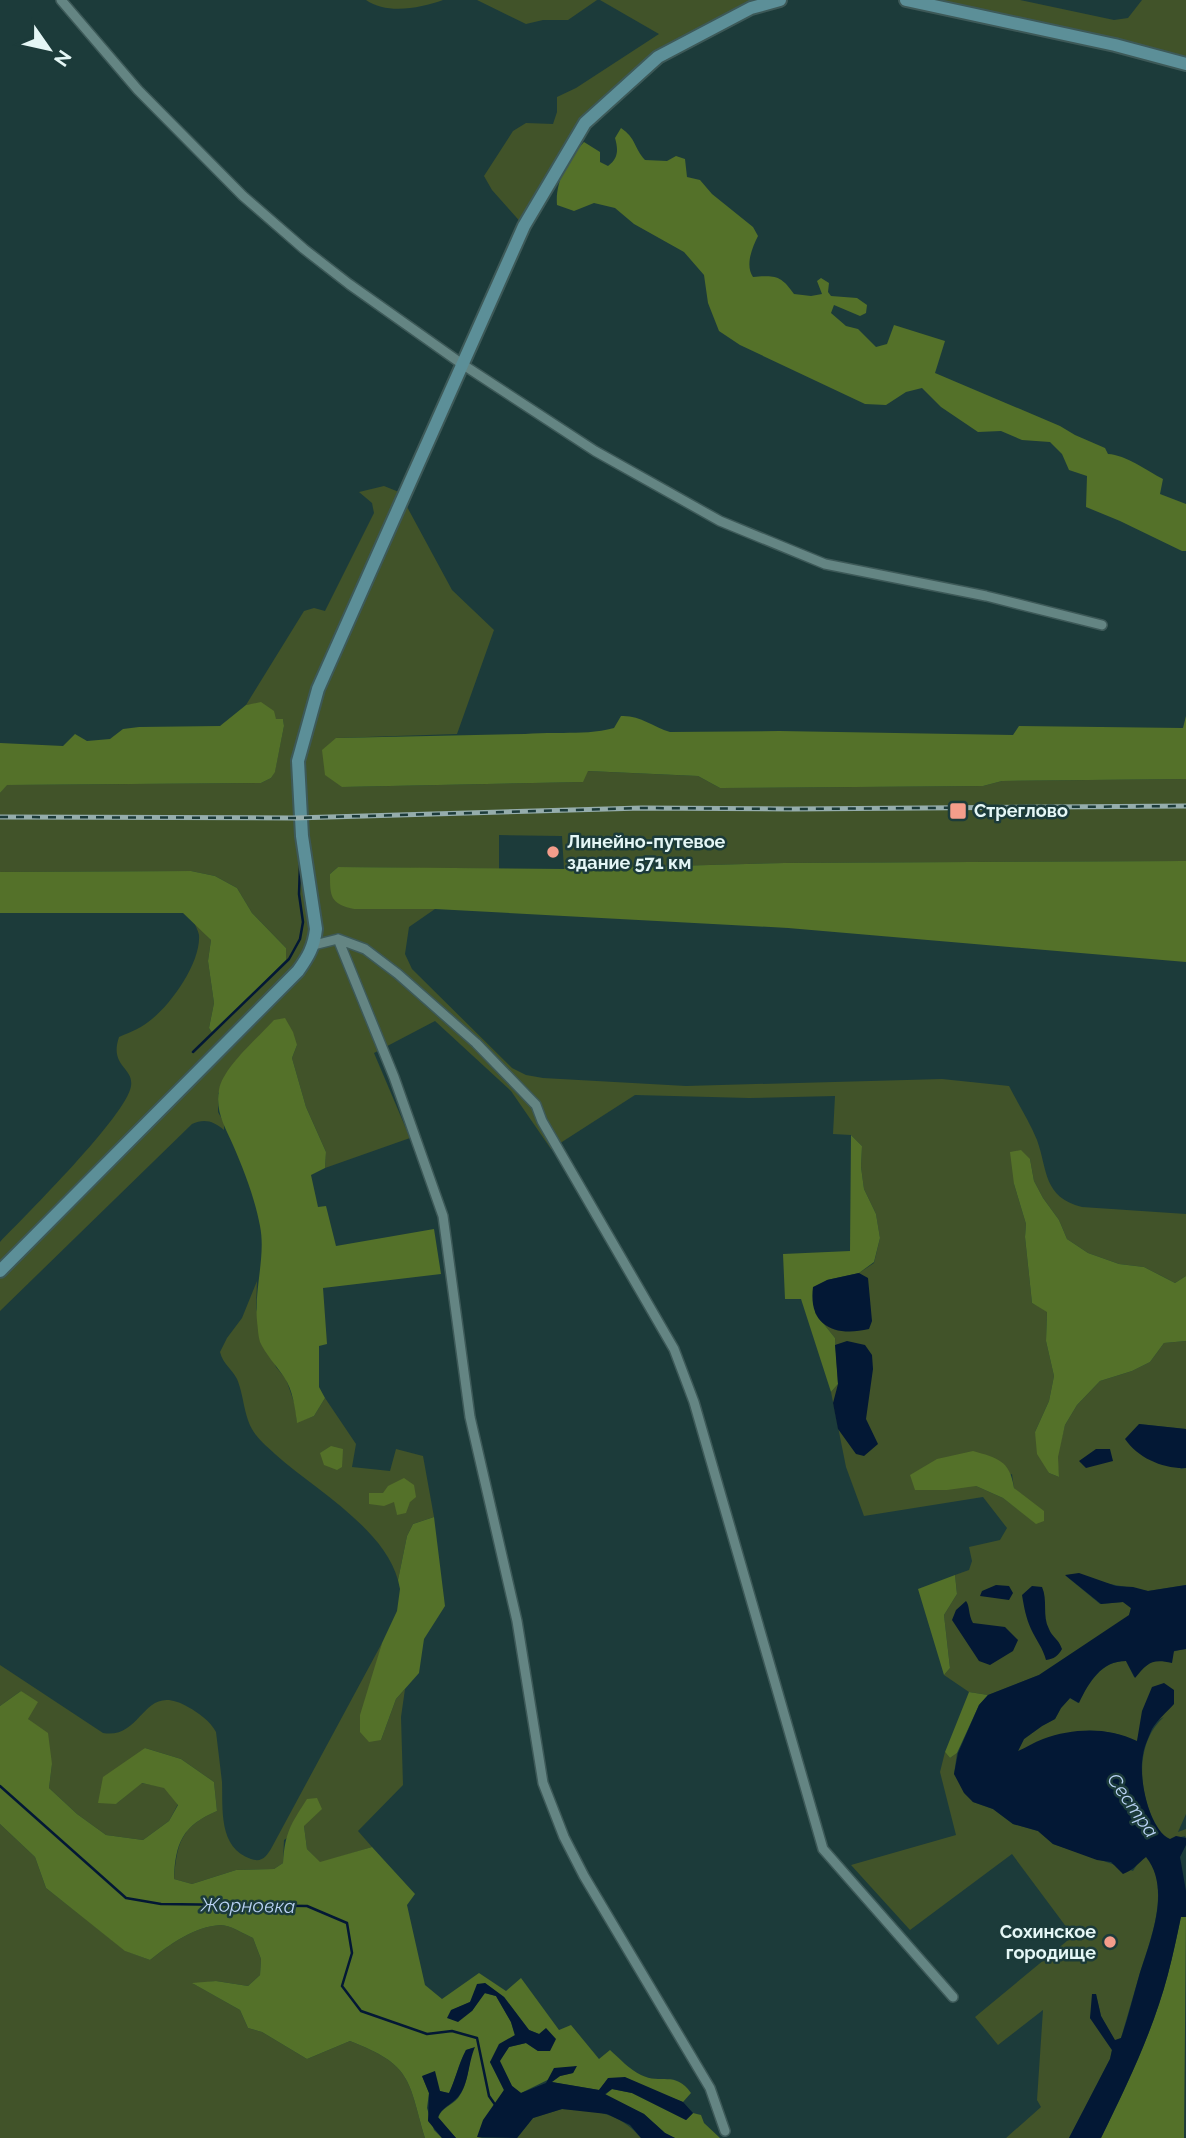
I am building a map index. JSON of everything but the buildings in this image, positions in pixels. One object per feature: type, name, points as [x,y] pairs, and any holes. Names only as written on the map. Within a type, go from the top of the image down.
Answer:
[{"type":"street","points":[[61,0],[138,90],[243,196],[304,249],[462,364],[595,451],[720,522],[825,564],[986,596],[1102,625]]},
{"type":"street","points":[[0,1270],[298,971],[310,955],[316,929],[302,836],[298,761],[318,689],[524,226],[585,123],[658,57],[751,8],[780,0]]},
{"type":"street","points":[[906,0],[1115,45],[1186,64]]},
{"type":"street","points":[[314,945],[338,939],[365,949],[398,974],[476,1043],[536,1105],[542,1121],[674,1349],[694,1402],[823,1849],[953,1997]]},
{"type":"street","points":[[338,939],[394,1077],[443,1216],[470,1417],[517,1621],[543,1783],[574,1857],[604,1913],[710,2088],[725,2131]]},
{"type":"green space","points":[[366,0],[443,0],[394,9],[374,5]]},
{"type":"green space","points":[[477,0],[597,0],[568,20],[543,20],[526,24]]},
{"type":"green space","points":[[600,0],[780,0],[658,57],[585,123],[524,226],[492,190],[484,176],[513,131],[526,123],[553,124],[557,112],[557,97],[576,88],[659,34]]},
{"type":"green space","points":[[906,0],[1020,0],[1114,20],[1128,18],[1142,0],[1186,0],[1186,64]]},
{"type":"green space","points":[[621,128],[630,136],[645,160],[667,161],[676,156],[685,159],[687,177],[700,180],[712,194],[753,227],[758,236],[749,262],[753,277],[777,278],[794,294],[811,296],[822,294],[817,281],[821,278],[829,283],[828,292],[831,296],[857,298],[867,305],[866,313],[860,316],[834,305],[831,313],[846,326],[858,329],[876,347],[887,344],[894,325],[945,341],[935,373],[1060,426],[1105,448],[1108,454],[1129,460],[1163,479],[1160,494],[1186,504],[1186,551],[1086,507],[1087,476],[1069,470],[1062,454],[1050,442],[1022,440],[1001,431],[978,432],[941,407],[922,388],[906,392],[886,405],[865,404],[740,345],[719,331],[708,303],[704,275],[684,252],[634,224],[615,208],[594,203],[574,211],[557,205],[560,179],[578,149],[584,142],[600,152],[600,162],[608,166],[616,157],[615,138]]},
{"type":"green space","points":[[384,486],[399,492],[452,590],[494,630],[457,734],[336,738],[342,787],[582,782],[587,771],[698,776],[720,788],[983,786],[1002,781],[1186,779],[1186,861],[785,863],[564,869],[562,836],[499,835],[499,869],[338,867],[330,874],[354,909],[435,909],[409,927],[405,954],[412,969],[512,1068],[526,1075],[686,1086],[942,1079],[1009,1086],[1037,1140],[1049,1181],[1060,1197],[1082,1207],[1186,1214],[1186,1276],[1175,1283],[1144,1267],[1119,1264],[1088,1253],[1067,1239],[1059,1220],[1034,1181],[1030,1159],[1014,1184],[1026,1224],[1032,1303],[1047,1311],[1046,1341],[1054,1376],[1049,1401],[1035,1432],[1049,1473],[1059,1477],[1057,1457],[1065,1425],[1077,1405],[1100,1381],[1150,1362],[1164,1343],[1186,1341],[1186,1429],[1139,1424],[1181,1469],[1186,1468],[1186,1585],[1148,1591],[1066,1576],[1100,1604],[1123,1602],[1131,1608],[1129,1616],[1039,1675],[988,1695],[969,1692],[944,1675],[950,1668],[944,1615],[957,1594],[955,1575],[969,1570],[972,1561],[969,1547],[1000,1540],[1007,1528],[983,1497],[864,1516],[846,1467],[831,1392],[838,1384],[835,1338],[815,1313],[874,1263],[880,1238],[876,1214],[864,1189],[862,1146],[851,1135],[833,1134],[835,1096],[749,1098],[635,1095],[551,1149],[511,1091],[435,1021],[374,1053],[410,1138],[325,1168],[326,1152],[306,1107],[292,1058],[297,1045],[218,1093],[218,1112],[224,1123],[224,1130],[209,1121],[192,1124],[0,1311],[0,1242],[73,1165],[125,1100],[131,1080],[117,1055],[119,1037],[152,1019],[184,981],[198,946],[199,935],[193,920],[211,940],[208,961],[214,1003],[209,1028],[213,1034],[286,960],[286,948],[252,913],[237,888],[215,876],[191,871],[0,872],[0,793],[6,785],[261,783],[271,778],[275,771],[283,719],[276,719],[261,703],[246,705],[304,611],[314,608],[325,611],[374,513],[372,503],[359,492]],"holes":[[[1012,1474],[1014,1488],[1023,1497],[1036,1523],[1003,1498],[976,1486]]]},
{"type":"green space","points":[[261,702],[274,711],[276,719],[283,719],[284,726],[275,772],[271,778],[261,783],[7,785],[0,793],[0,743],[63,746],[75,734],[87,741],[110,739],[123,729],[139,727],[220,726],[246,705]]},
{"type":"green space","points":[[621,716],[640,719],[670,732],[1013,735],[1019,726],[1183,728],[1186,716],[1186,779],[1002,781],[983,786],[720,788],[698,776],[588,771],[583,782],[342,787],[325,775],[322,750],[336,738],[592,732],[614,728]]},
{"type":"green space","points":[[1186,861],[1186,962],[788,928],[435,909],[354,909],[336,902],[331,893],[330,882],[330,874],[338,867],[564,869],[785,863]]},
{"type":"green space","points":[[191,871],[215,876],[237,888],[252,913],[286,948],[286,960],[213,1034],[209,1028],[214,1003],[208,961],[211,940],[183,913],[0,913],[0,872]]},
{"type":"green space","points":[[285,1018],[297,1045],[292,1058],[306,1107],[326,1152],[325,1168],[311,1175],[318,1207],[326,1206],[336,1246],[434,1229],[441,1274],[323,1288],[327,1344],[319,1346],[319,1387],[325,1398],[314,1416],[297,1423],[290,1388],[259,1340],[257,1309],[262,1249],[260,1226],[249,1185],[218,1105],[222,1081],[234,1062],[274,1020]]},
{"type":"green space","points":[[851,1135],[862,1146],[864,1189],[876,1214],[880,1238],[874,1262],[859,1273],[827,1280],[815,1313],[835,1338],[838,1384],[831,1392],[801,1299],[785,1299],[783,1254],[850,1251]]},
{"type":"green space","points":[[1021,1150],[1030,1159],[1034,1181],[1059,1220],[1067,1239],[1088,1253],[1119,1264],[1144,1267],[1175,1283],[1186,1276],[1186,1341],[1164,1343],[1150,1362],[1100,1381],[1077,1405],[1065,1425],[1058,1457],[1059,1477],[1049,1473],[1037,1454],[1035,1432],[1049,1401],[1054,1376],[1046,1341],[1047,1312],[1032,1303],[1026,1224],[1014,1184],[1010,1152]]},
{"type":"green space","points":[[257,1281],[256,1309],[276,1367],[286,1379],[295,1405],[297,1422],[314,1416],[325,1398],[356,1444],[352,1467],[390,1471],[396,1449],[423,1456],[434,1517],[413,1524],[407,1536],[398,1580],[390,1561],[363,1526],[275,1454],[252,1428],[237,1379],[220,1352],[242,1318]],"holes":[[[369,1493],[383,1493],[410,1502],[397,1514],[395,1502]]]},
{"type":"green space","points":[[331,1446],[343,1449],[342,1467],[337,1470],[324,1465],[320,1453]]},
{"type":"green space","points":[[973,1451],[995,1458],[1006,1466],[1014,1488],[1044,1511],[1044,1521],[1036,1524],[1003,1498],[976,1486],[915,1490],[910,1475],[937,1459]]},
{"type":"green space","points":[[404,1478],[414,1485],[416,1497],[410,1502],[406,1513],[397,1515],[394,1502],[384,1506],[369,1504],[369,1493],[383,1493],[388,1486]]},
{"type":"green space","points":[[434,1517],[445,1606],[424,1639],[419,1673],[396,1699],[381,1740],[369,1742],[360,1732],[360,1715],[382,1643],[397,1611],[400,1589],[398,1580],[407,1536],[413,1524]]},
{"type":"green space","points":[[955,1575],[957,1594],[944,1615],[950,1668],[944,1675],[918,1589]]},
{"type":"green space","points":[[382,1643],[374,1673],[381,1740],[396,1699],[405,1689],[401,1717],[403,1785],[358,1831],[372,1847],[320,1863],[307,1849],[304,1826],[284,1840],[283,1863],[274,1869],[236,1870],[192,1884],[174,1879],[183,1837],[196,1823],[217,1811],[214,1782],[181,1759],[145,1748],[116,1804],[141,1783],[164,1787],[178,1804],[169,1821],[143,1840],[106,1835],[77,1814],[49,1788],[52,1764],[28,1719],[21,1691],[0,1706],[0,1665],[103,1733],[117,1733],[127,1728],[152,1705],[161,1701],[173,1701],[192,1709],[216,1732],[224,1826],[228,1837],[240,1854],[258,1860],[266,1856],[272,1847]]},
{"type":"green space","points":[[1186,1649],[1186,1814],[1178,1832],[1186,1829],[1186,1838],[1169,1839],[1162,1835],[1145,1796],[1142,1767],[1144,1753],[1155,1727],[1164,1717],[1140,1729],[1137,1742],[1107,1732],[1076,1732],[1045,1739],[1017,1753],[1024,1739],[1055,1719],[1070,1698],[1078,1703],[1092,1680],[1103,1669],[1126,1661],[1134,1677],[1157,1658]]},
{"type":"green space","points":[[21,1691],[38,1702],[28,1719],[48,1733],[52,1764],[49,1788],[77,1814],[106,1835],[143,1840],[169,1821],[178,1805],[164,1788],[142,1783],[116,1804],[98,1803],[103,1777],[145,1748],[181,1759],[214,1782],[217,1811],[196,1822],[183,1837],[176,1855],[174,1879],[192,1884],[236,1870],[274,1869],[283,1863],[287,1836],[297,1815],[307,1799],[317,1798],[322,1809],[304,1826],[307,1849],[320,1862],[372,1847],[415,1894],[407,1905],[425,1985],[442,1999],[479,1973],[506,1991],[521,1978],[559,2030],[571,2025],[599,2059],[610,2050],[637,2073],[648,2078],[679,2082],[691,2093],[683,2102],[608,2079],[599,2090],[551,2082],[560,2076],[573,2073],[576,2066],[521,2093],[512,2086],[499,2061],[509,2047],[526,2043],[538,2051],[539,2034],[529,2030],[504,1997],[485,1983],[470,2002],[452,2010],[472,2011],[484,1993],[496,1996],[511,2022],[515,2036],[490,2062],[504,2090],[478,2137],[482,2138],[456,2138],[438,2118],[462,2092],[473,2048],[466,2050],[449,2094],[440,2091],[422,2076],[429,2093],[427,2108],[434,2130],[442,2138],[425,2138],[415,2101],[404,2076],[385,2058],[350,2041],[307,2059],[262,2032],[248,2028],[240,2010],[192,1983],[216,1981],[248,1986],[260,1975],[261,1959],[253,1938],[229,1926],[211,1926],[183,1937],[150,1960],[125,1951],[46,1888],[35,1857],[0,1824],[0,1706]]},
{"type":"green space","points":[[969,1692],[988,1695],[979,1705],[957,1753],[950,1758],[945,1752]]},
{"type":"green space","points":[[945,1752],[950,1758],[957,1753],[954,1774],[973,1802],[993,1809],[1013,1824],[1038,1831],[1053,1844],[1133,1871],[1147,1856],[1154,1870],[1158,1900],[1156,1916],[1121,2038],[1115,2041],[1101,2016],[1096,1994],[1090,2018],[1112,2050],[1110,2059],[1069,2138],[1006,2138],[1041,2107],[1037,2100],[1043,2010],[998,2045],[975,2017],[1073,1936],[1012,1854],[910,1930],[851,1865],[956,1835],[940,1772]]},
{"type":"green space","points":[[0,1824],[35,1857],[46,1888],[126,1951],[150,1960],[174,1943],[211,1926],[225,1925],[253,1938],[261,1959],[260,1975],[248,1986],[216,1981],[194,1984],[240,2010],[248,2028],[262,2032],[307,2059],[350,2041],[385,2058],[404,2076],[410,2088],[425,2138],[0,2138]]},
{"type":"green space","points":[[1181,1916],[1186,1917],[1184,2138],[1101,2138],[1130,2078],[1155,2016]]},
{"type":"green space","points":[[612,2089],[632,2093],[686,2120],[693,2113],[701,2115],[704,2123],[720,2138],[675,2138],[665,2133],[644,2114],[605,2095]]},
{"type":"green space","points":[[562,2109],[606,2114],[633,2129],[641,2138],[517,2138],[533,2118]]},
{"type":"water","points":[[859,1273],[868,1278],[872,1321],[869,1329],[845,1331],[826,1326],[815,1311],[813,1287],[827,1280]]},
{"type":"water","points":[[847,1341],[865,1345],[872,1355],[873,1369],[866,1419],[878,1444],[864,1456],[856,1454],[838,1429],[833,1403],[838,1384],[835,1345]]},
{"type":"water","points":[[1139,1424],[1186,1429],[1186,1468],[1169,1467],[1152,1461],[1130,1446],[1125,1439]]},
{"type":"water","points":[[1096,1449],[1110,1449],[1113,1461],[1086,1468],[1079,1461]]},
{"type":"water","name":"Сестра","points":[[1079,1573],[1116,1586],[1148,1591],[1186,1585],[1186,1649],[1174,1651],[1172,1663],[1150,1663],[1135,1678],[1126,1661],[1103,1669],[1092,1680],[1079,1703],[1070,1698],[1055,1719],[1024,1739],[1018,1751],[1043,1739],[1078,1731],[1114,1733],[1137,1741],[1142,1711],[1152,1687],[1164,1683],[1174,1690],[1174,1704],[1154,1726],[1147,1742],[1142,1776],[1147,1802],[1156,1825],[1170,1839],[1176,1836],[1186,1838],[1186,1845],[1180,1857],[1186,1891],[1186,1917],[1181,1917],[1168,1974],[1147,2037],[1101,2138],[1069,2138],[1110,2059],[1112,2050],[1090,2018],[1092,1994],[1096,1994],[1101,2016],[1115,2040],[1121,2038],[1153,1931],[1158,1899],[1154,1870],[1146,1857],[1123,1874],[1111,1862],[1097,1860],[1053,1844],[1038,1831],[1013,1824],[993,1809],[973,1802],[964,1793],[954,1774],[958,1753],[979,1705],[988,1695],[1039,1675],[1129,1615],[1131,1608],[1123,1602],[1101,1604],[1065,1575]]},
{"type":"water","points":[[996,1585],[1009,1586],[1013,1593],[1009,1600],[980,1596],[982,1591]]},
{"type":"water","points":[[1032,1586],[1042,1587],[1047,1624],[1062,1649],[1056,1657],[1049,1660],[1046,1660],[1025,1612],[1022,1595]]},
{"type":"water","points":[[966,1601],[973,1623],[1005,1627],[1018,1640],[1013,1651],[990,1665],[979,1661],[952,1620],[956,1610]]},
{"type":"water","points":[[485,1983],[504,1997],[529,2030],[539,2034],[546,2028],[556,2039],[550,2051],[538,2051],[526,2043],[509,2047],[500,2061],[512,2086],[521,2093],[546,2083],[554,2068],[577,2066],[573,2073],[560,2076],[552,2082],[599,2090],[608,2078],[625,2077],[683,2102],[693,2113],[686,2120],[632,2093],[612,2089],[605,2094],[644,2114],[665,2133],[675,2138],[641,2138],[630,2125],[607,2114],[562,2109],[533,2118],[517,2138],[477,2137],[483,2120],[504,2090],[490,2062],[499,2044],[515,2035],[496,1996],[485,1993],[472,2011],[458,2022],[447,2018],[451,2010],[470,2002],[477,1984]]},
{"type":"water","points":[[475,2047],[462,2092],[438,2117],[456,2138],[442,2138],[428,2121],[429,2093],[422,2076],[435,2071],[440,2091],[449,2093],[466,2050]]},
{"type":"waterway","points":[[193,1052],[289,959],[300,939],[303,922],[299,894],[300,865]]},
{"type":"waterway","name":"Жорновка","points":[[0,1786],[126,1898],[161,1904],[307,1906],[347,1923],[352,1953],[342,1986],[361,2011],[427,2034],[452,2031],[477,2038],[489,2096],[496,2106]]},
{"type":"railway","points":[[0,817],[295,818],[642,808],[1186,806]]},
{"type":"place","name":"Стреглово","points":[[958,811]]},
{"type":"place","name":"Линейно-путевое здание 571 км","points":[[553,852]]},
{"type":"place","name":"Сохинское городище","points":[[1110,1942]]}]
